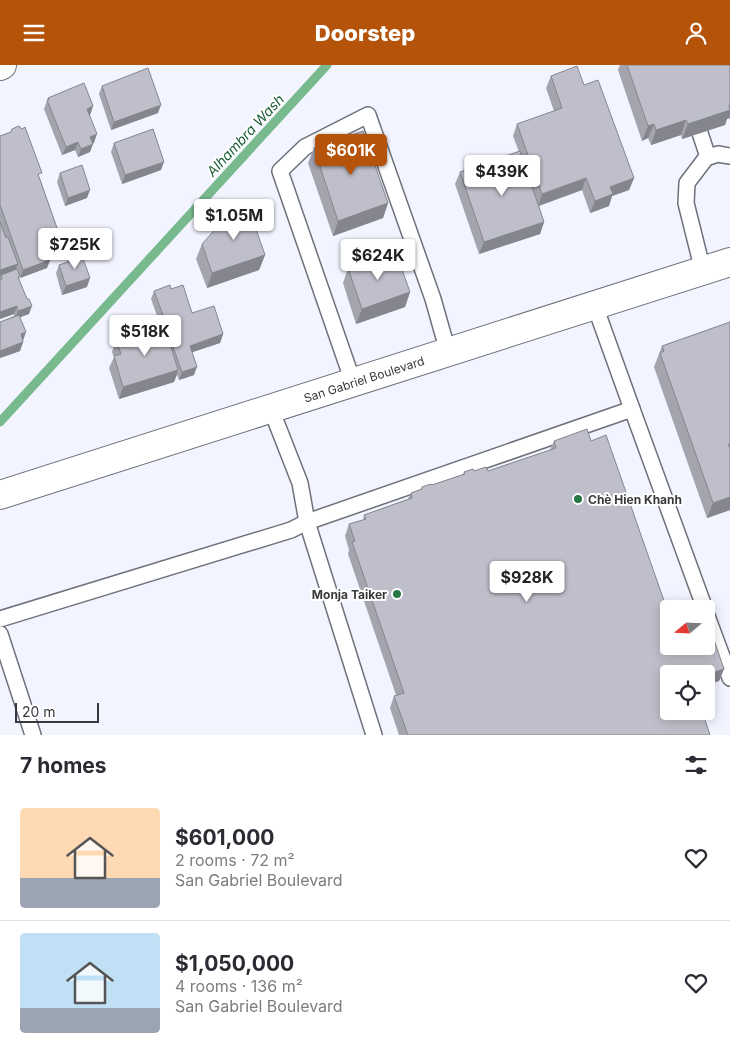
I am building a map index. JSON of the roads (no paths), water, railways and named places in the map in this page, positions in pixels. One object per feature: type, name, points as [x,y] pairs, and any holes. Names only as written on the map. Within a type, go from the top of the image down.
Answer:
[{"type":"main road","name":"San Gabriel Boulevard","points":[[0,495],[730,263]]},
{"type":"lane","points":[[353,382],[280,171],[305,147],[368,115],[433,299],[448,352]]},
{"type":"lane","points":[[700,133],[708,157]]},
{"type":"lane","points":[[703,271],[686,203],[687,183],[697,167],[708,157],[718,154],[730,156]]},
{"type":"lane","points":[[595,306],[702,600]]},
{"type":"lane","points":[[271,409],[300,483],[307,522],[374,735]]},
{"type":"lane","points":[[0,619],[291,531],[307,522],[632,409]]},
{"type":"lane","points":[[0,634],[33,735]]},
{"type":"lane","points":[[715,637],[730,678]]},
{"type":"waterway","name":"Alhambra Wash","points":[[0,422],[327,65]]},
{"type":"place","name":"Chè Hien Khanh","points":[[578,499]]},
{"type":"place","name":"Monja Taiker","points":[[397,594]]}]
